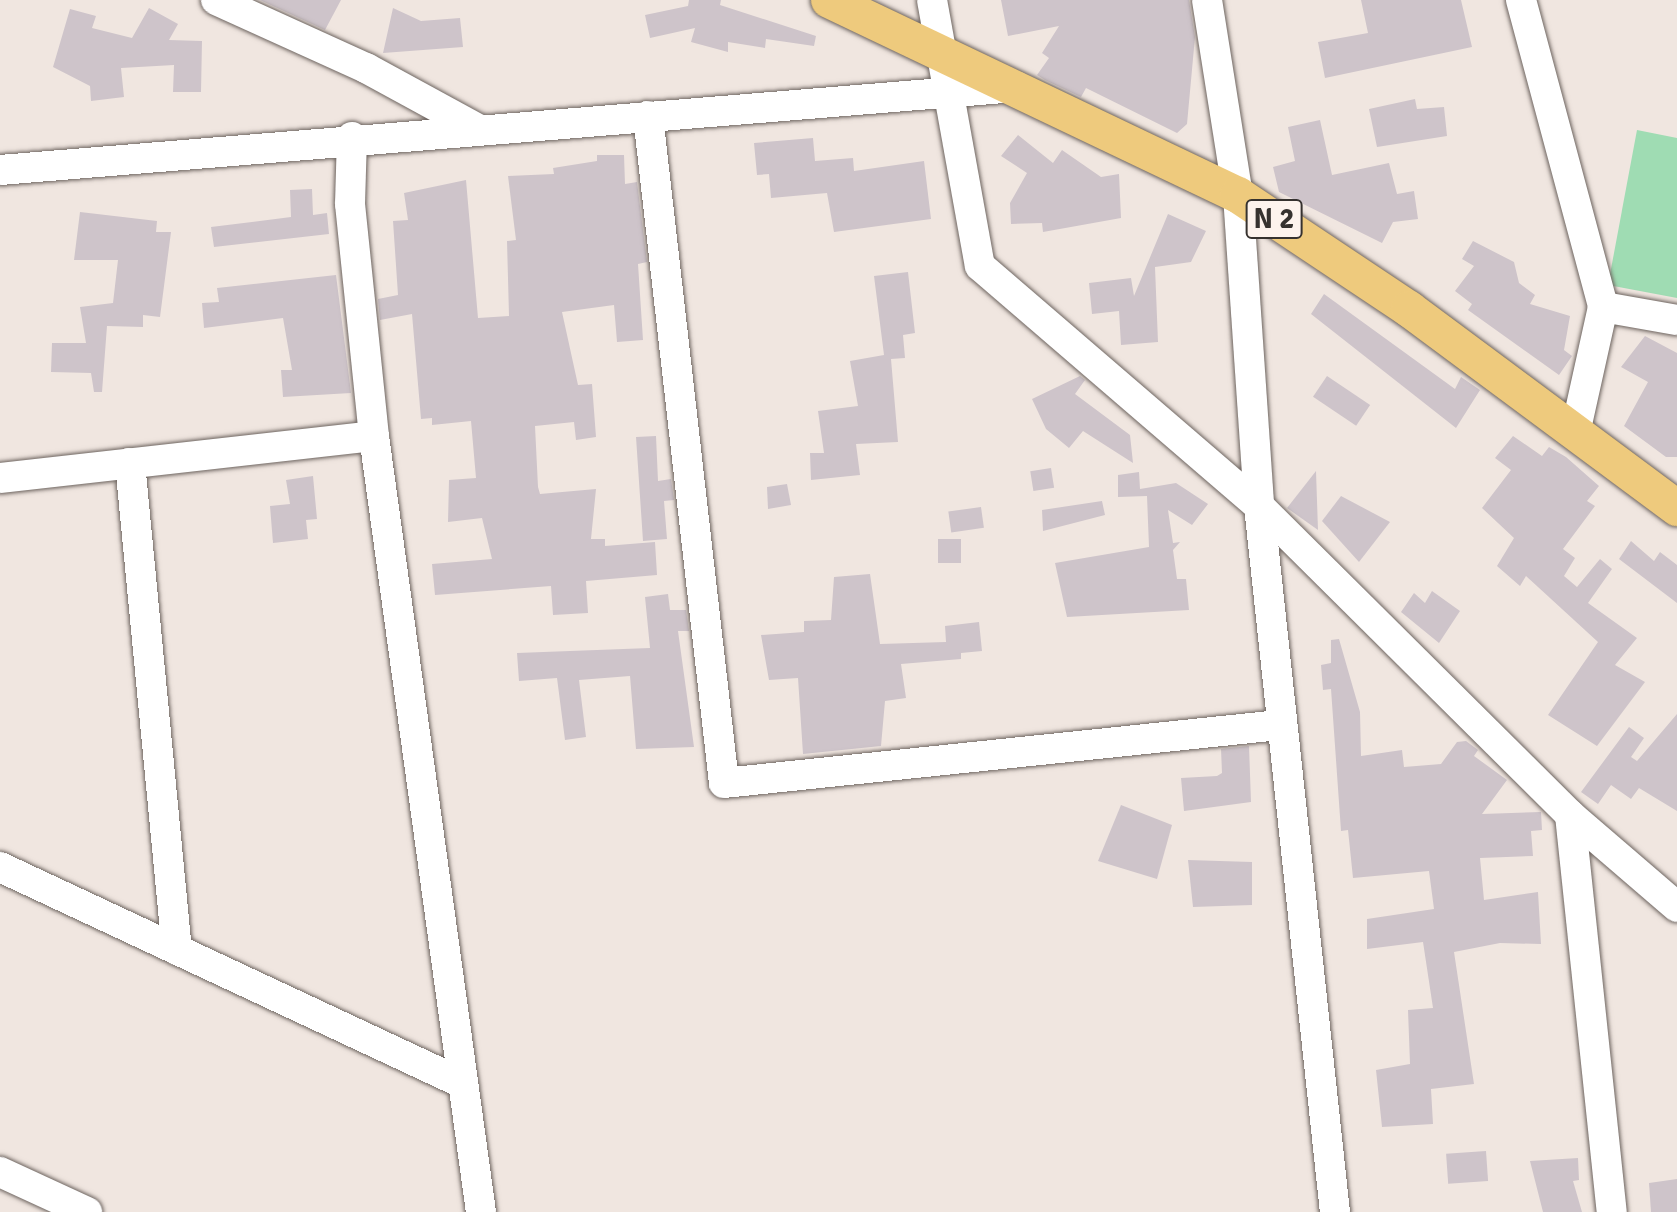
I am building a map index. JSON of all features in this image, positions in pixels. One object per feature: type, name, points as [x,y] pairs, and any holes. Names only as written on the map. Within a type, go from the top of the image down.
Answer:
[{"type":"main road","name":"N 2","points":[[829,0],[941,56],[1019,86],[1238,195],[1576,429],[1677,508]]},
{"type":"street","points":[[216,0],[366,68],[478,129]]},
{"type":"street","points":[[932,0],[980,266],[1259,506],[1570,815],[1677,907]]},
{"type":"street","points":[[1207,0],[1238,195],[1259,506],[1280,725],[1335,1212]]},
{"type":"street","points":[[1521,0],[1603,307],[1576,429]]},
{"type":"street","points":[[0,170],[352,137],[1019,86]]},
{"type":"street","points":[[648,116],[724,783],[1280,725]]},
{"type":"street","points":[[352,137],[350,204],[374,436],[481,1212]]},
{"type":"street","points":[[1603,307],[1677,320]]},
{"type":"street","points":[[0,478],[374,436]]},
{"type":"street","points":[[130,463],[177,950]]},
{"type":"street","points":[[1570,815],[1612,1212]]},
{"type":"street","points":[[0,867],[462,1083]]},
{"type":"street","points":[[2,1178],[87,1212]]},
{"type":"green space","points":[[1637,130],[1677,138],[1677,298],[1608,285]]},
{"type":"building","points":[[260,0],[341,0],[325,30]]},
{"type":"building","points":[[689,0],[721,0],[720,5],[816,36],[814,46],[766,39],[765,48],[728,42],[728,52],[691,42],[695,28],[650,38],[645,15],[688,6]]},
{"type":"building","points":[[1001,0],[1189,0],[1195,37],[1187,124],[1177,133],[1086,88],[1081,97],[1037,75],[1049,58],[1042,53],[1059,26],[1008,36]]},
{"type":"building","points":[[1361,0],[1461,0],[1472,47],[1325,78],[1318,42],[1368,33]]},
{"type":"building","points":[[149,8],[178,24],[169,40],[202,41],[201,92],[173,92],[174,65],[121,68],[124,97],[91,101],[90,86],[53,67],[70,9],[96,16],[92,28],[132,38]]},
{"type":"building","points":[[393,8],[421,21],[460,18],[463,47],[383,53]]},
{"type":"building","points":[[1415,99],[1417,109],[1444,107],[1447,136],[1377,147],[1369,109]]},
{"type":"building","points":[[1320,120],[1332,175],[1389,163],[1397,194],[1414,191],[1418,219],[1393,222],[1382,243],[1279,192],[1273,167],[1295,161],[1288,127]]},
{"type":"building","points":[[1018,135],[1053,163],[1062,150],[1101,177],[1119,174],[1121,218],[1043,232],[1042,223],[1011,224],[1010,203],[1027,173],[1001,156]]},
{"type":"building","points":[[813,138],[815,161],[853,158],[854,171],[924,161],[931,219],[834,232],[827,193],[771,198],[769,174],[757,175],[754,143]]},
{"type":"building","points":[[597,155],[624,155],[625,184],[637,182],[647,262],[638,264],[643,340],[617,342],[614,305],[562,312],[578,385],[592,384],[596,437],[576,440],[574,422],[535,426],[538,487],[540,494],[596,489],[591,539],[605,539],[605,546],[655,542],[657,575],[586,581],[588,613],[553,615],[551,586],[435,595],[432,564],[492,559],[482,518],[448,522],[449,480],[476,478],[471,421],[432,425],[432,418],[421,419],[412,314],[380,320],[378,299],[398,295],[393,221],[408,220],[404,193],[466,180],[478,318],[509,316],[507,241],[516,240],[508,176],[554,174],[553,168],[597,161]]},
{"type":"building","points":[[312,189],[313,215],[327,213],[329,234],[214,247],[211,227],[291,217],[290,190]]},
{"type":"building","points":[[80,212],[157,221],[156,232],[171,232],[160,317],[143,315],[143,327],[107,326],[102,392],[94,392],[91,373],[51,372],[52,343],[86,343],[80,307],[113,303],[118,260],[74,260]]},
{"type":"building","points":[[1168,214],[1206,231],[1191,262],[1155,267],[1158,342],[1121,345],[1119,311],[1092,314],[1089,283],[1131,278],[1134,296]]},
{"type":"building","points":[[1473,241],[1514,262],[1519,283],[1535,295],[1530,304],[1570,316],[1564,350],[1572,356],[1559,375],[1468,310],[1472,304],[1455,291],[1474,266],[1462,259]]},
{"type":"building","points":[[908,272],[915,333],[903,335],[905,358],[891,359],[898,442],[856,444],[860,475],[811,480],[810,453],[824,453],[818,411],[858,406],[850,361],[884,355],[874,276]]},
{"type":"building","points":[[336,275],[351,393],[283,397],[281,370],[292,370],[283,318],[204,328],[202,303],[219,302],[217,288]]},
{"type":"building","points":[[1324,294],[1455,389],[1461,377],[1480,390],[1456,428],[1311,314]]},
{"type":"building","points":[[1645,336],[1677,353],[1677,457],[1666,457],[1624,426],[1648,382],[1621,367]]},
{"type":"building","points":[[1080,376],[1085,380],[1075,394],[1130,435],[1133,463],[1083,431],[1069,448],[1046,429],[1032,399]]},
{"type":"building","points":[[1327,376],[1370,405],[1356,426],[1313,397]]},
{"type":"building","points":[[656,436],[658,481],[671,479],[674,500],[664,501],[667,539],[643,541],[636,437]]},
{"type":"building","points":[[1513,436],[1542,456],[1549,447],[1566,457],[1599,486],[1587,501],[1595,506],[1563,549],[1575,558],[1564,576],[1577,587],[1600,559],[1612,569],[1588,603],[1637,638],[1615,665],[1645,682],[1597,746],[1548,715],[1598,642],[1526,576],[1520,586],[1497,566],[1514,538],[1482,508],[1511,470],[1495,458]]},
{"type":"building","points":[[1051,468],[1054,488],[1033,491],[1030,471]]},
{"type":"building","points":[[1316,471],[1318,530],[1287,508]]},
{"type":"building","points":[[1139,472],[1140,489],[1176,483],[1208,504],[1192,525],[1168,510],[1173,543],[1180,542],[1173,550],[1177,579],[1186,579],[1189,610],[1067,617],[1055,563],[1149,547],[1147,496],[1118,497],[1118,475]]},
{"type":"building","points":[[313,476],[317,519],[306,520],[308,539],[273,543],[270,506],[290,504],[286,480]]},
{"type":"building","points":[[787,484],[791,505],[768,509],[767,487]]},
{"type":"building","points":[[1341,496],[1390,522],[1359,562],[1322,521]]},
{"type":"building","points":[[1102,501],[1105,515],[1043,531],[1042,510]]},
{"type":"building","points":[[981,507],[984,528],[951,532],[948,512]]},
{"type":"building","points":[[938,539],[961,539],[961,563],[938,563]]},
{"type":"building","points":[[1631,541],[1654,561],[1660,552],[1677,565],[1677,603],[1619,559]]},
{"type":"building","points":[[870,574],[880,644],[946,642],[945,626],[979,622],[982,651],[961,653],[961,659],[901,664],[906,698],[885,701],[881,746],[803,754],[798,678],[769,680],[761,635],[804,632],[804,621],[831,620],[834,577]]},
{"type":"building","points":[[1432,591],[1460,611],[1439,643],[1401,612],[1414,593],[1425,603]]},
{"type":"building","points":[[668,594],[670,610],[686,610],[689,631],[678,631],[694,747],[636,749],[630,676],[579,680],[586,737],[565,740],[557,678],[519,681],[517,653],[650,648],[645,597]]},
{"type":"building","points":[[1339,639],[1360,712],[1361,756],[1402,750],[1404,767],[1441,764],[1457,742],[1466,741],[1478,750],[1474,756],[1507,780],[1482,814],[1541,812],[1542,830],[1531,831],[1533,856],[1480,858],[1484,900],[1538,892],[1541,944],[1500,943],[1454,952],[1474,1084],[1431,1089],[1433,1124],[1382,1127],[1376,1070],[1410,1064],[1408,1010],[1433,1008],[1423,942],[1367,949],[1367,919],[1434,909],[1429,871],[1353,878],[1348,830],[1341,831],[1331,689],[1323,690],[1321,665],[1331,663],[1331,640]]},
{"type":"building","points":[[1677,714],[1677,811],[1639,788],[1631,799],[1611,785],[1598,804],[1581,792],[1629,727],[1644,738],[1631,757],[1637,761]]},
{"type":"building","points":[[1249,746],[1251,802],[1184,811],[1181,778],[1217,776],[1222,773],[1221,749]]},
{"type":"building","points":[[1121,805],[1172,825],[1157,879],[1098,861]]},
{"type":"building","points":[[1188,860],[1252,862],[1252,905],[1193,907]]},
{"type":"building","points":[[1486,1151],[1488,1181],[1448,1184],[1446,1154]]},
{"type":"building","points":[[1578,1158],[1579,1180],[1573,1181],[1582,1212],[1543,1212],[1530,1161]]},
{"type":"building","points":[[1677,1179],[1677,1212],[1651,1212],[1649,1183]]}]
